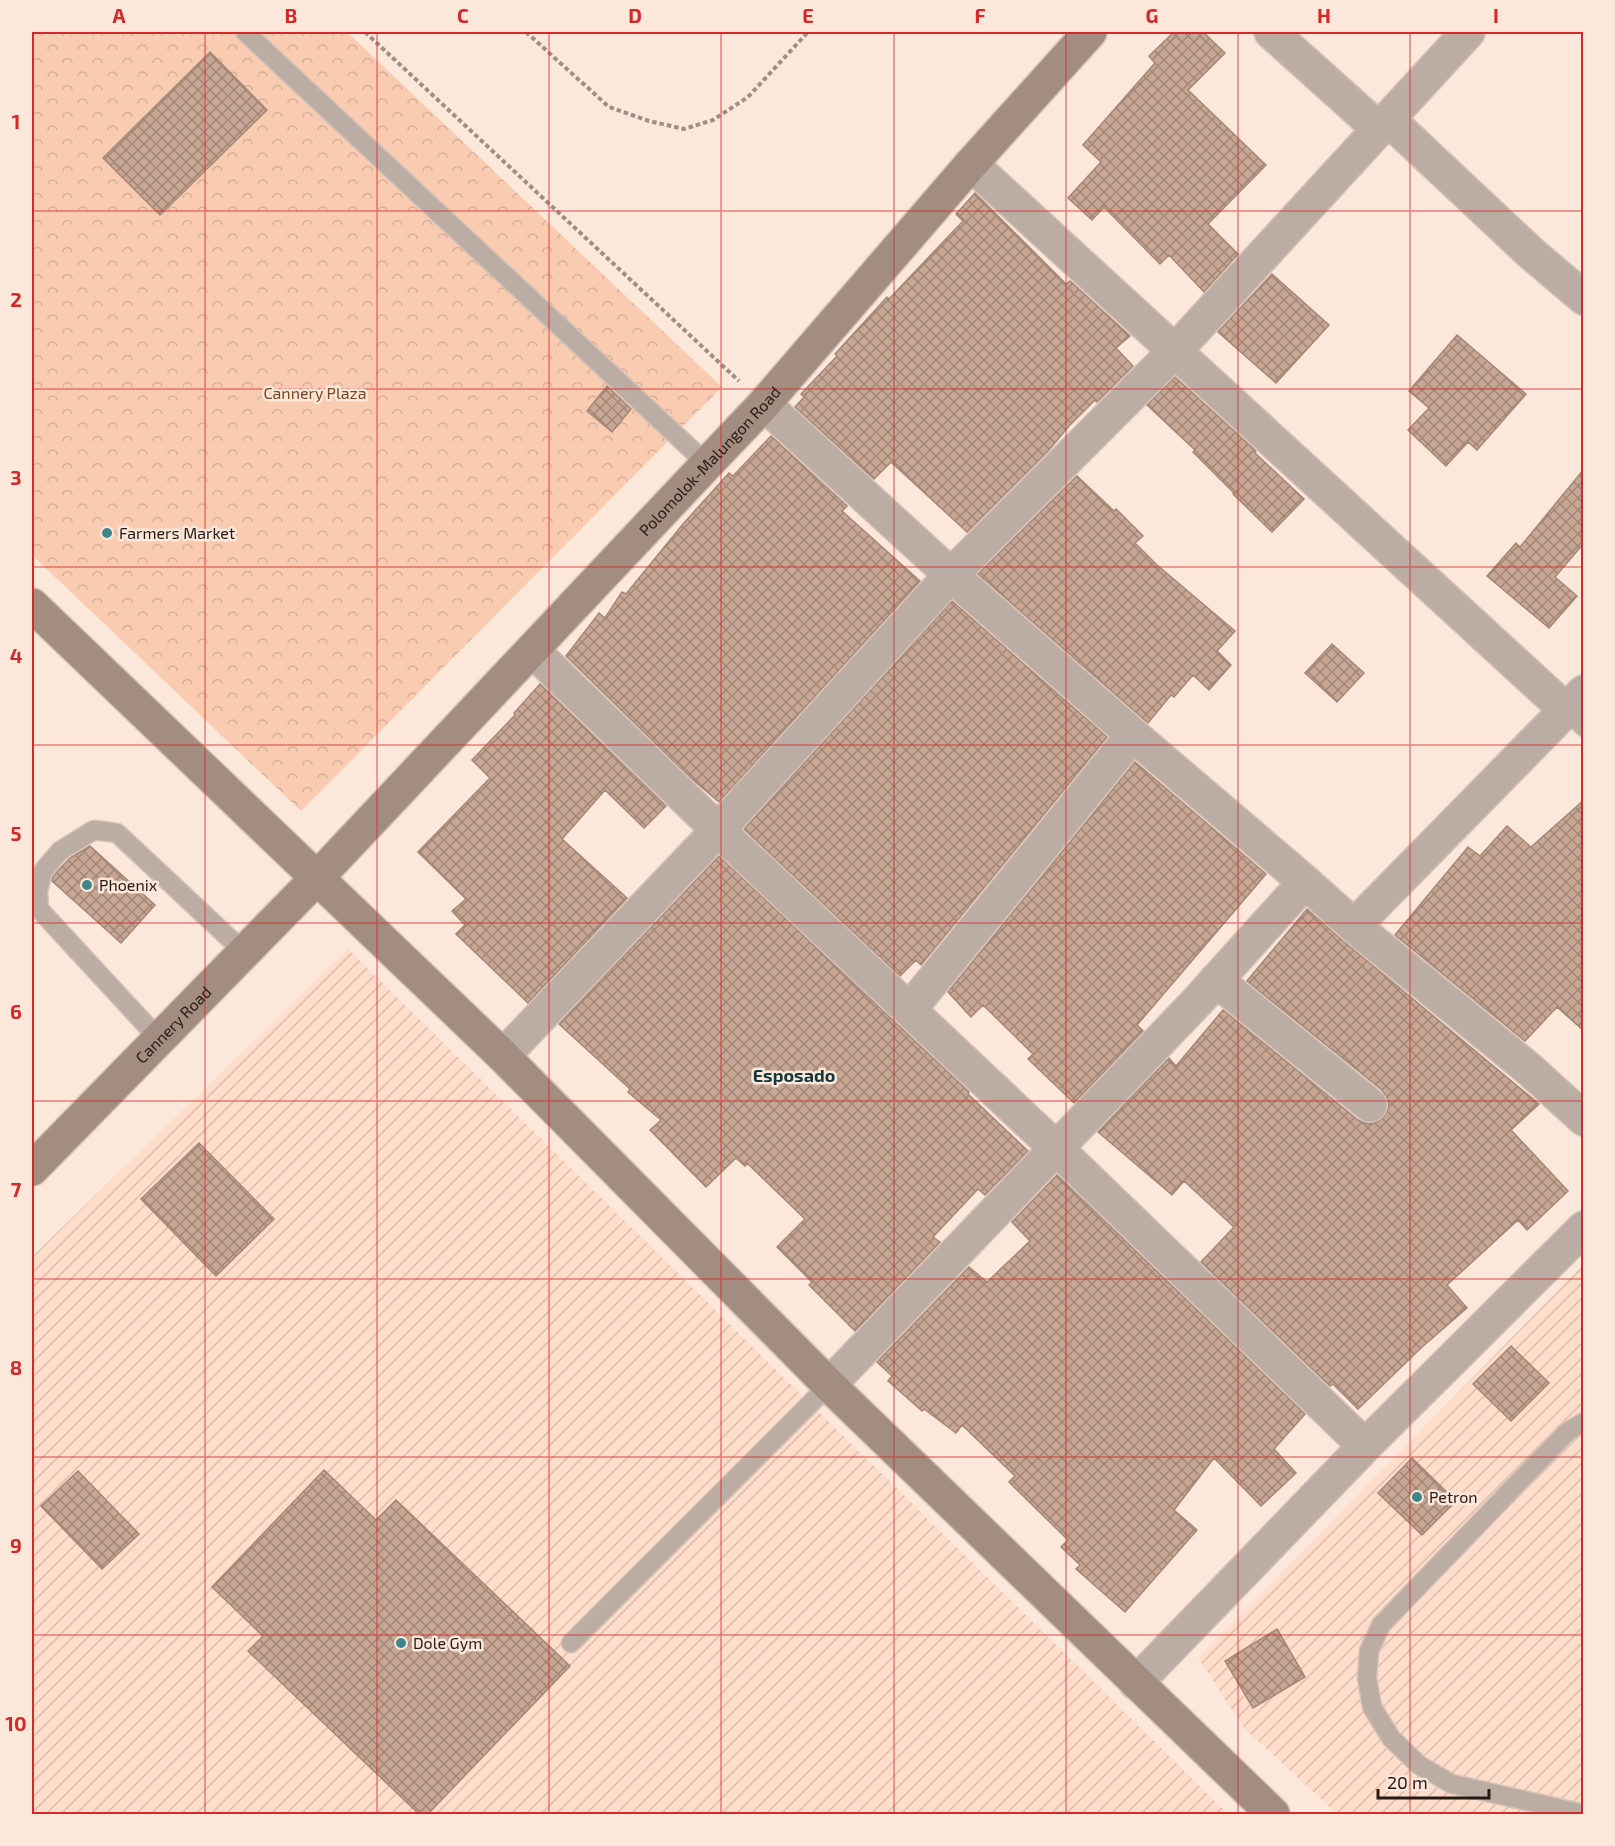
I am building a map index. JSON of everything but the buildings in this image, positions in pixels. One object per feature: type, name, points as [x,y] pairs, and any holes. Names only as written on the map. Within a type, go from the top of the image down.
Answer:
[{"type":"main road","name":"Polomolok-Malungon Road","points":[[316,879],[764,404],[971,164],[1090,32]]},
{"type":"main road","points":[[34,613],[503,1056],[829,1385],[1273,1815]]},
{"type":"main road","name":"Cannery Road","points":[[32,1169],[316,879]]},
{"type":"street","points":[[1271,32],[1384,124],[1584,298]]},
{"type":"street","points":[[503,1056],[718,830],[951,575],[1175,351],[1468,32]]},
{"type":"street","points":[[971,164],[1175,351],[1578,709],[1354,926]]},
{"type":"street","points":[[764,404],[951,575],[1133,735],[1354,926],[1529,1069],[1584,1119]]},
{"type":"street","points":[[532,650],[718,830],[1056,1148],[1365,1446]]},
{"type":"street","points":[[909,1010],[1133,735]]},
{"type":"street","points":[[829,1385],[1216,980],[1305,882]]},
{"type":"street","points":[[1216,980],[1370,1105]]},
{"type":"street","points":[[1136,1683],[1365,1446],[1584,1228]]},
{"type":"lane","points":[[245,32],[707,464]]},
{"type":"lane","points":[[159,1039],[39,909],[38,891],[43,871],[60,851],[94,830],[117,833],[244,952]]},
{"type":"lane","points":[[571,1643],[829,1385]]},
{"type":"lane","points":[[1584,1422],[1567,1432],[1381,1624],[1369,1651],[1367,1678],[1372,1707],[1391,1738],[1419,1765],[1452,1784],[1584,1814]]},
{"type":"path","points":[[365,32],[764,404]]},
{"type":"path","points":[[526,32],[609,107],[649,121],[684,129],[713,120],[748,97],[808,32]]},
{"type":"shaded area","points":[[348,949],[1228,1814],[32,1814],[32,1257]]},
{"type":"shaded area","points":[[1583,1265],[1583,1814],[1337,1814],[1244,1728],[1198,1658]]},
{"type":"green space","name":"Cannery Plaza","points":[[32,32],[347,32],[722,387],[301,811],[32,555]]},
{"type":"place","name":"Farmers Market","points":[[107,533]]},
{"type":"place","name":"Phoenix","points":[[87,885]]},
{"type":"place","name":"Petron","points":[[1417,1497]]},
{"type":"place","name":"Dole Gym","points":[[401,1643]]},
{"type":"district","name":"Esposado","points":[[794,1076]]}]
